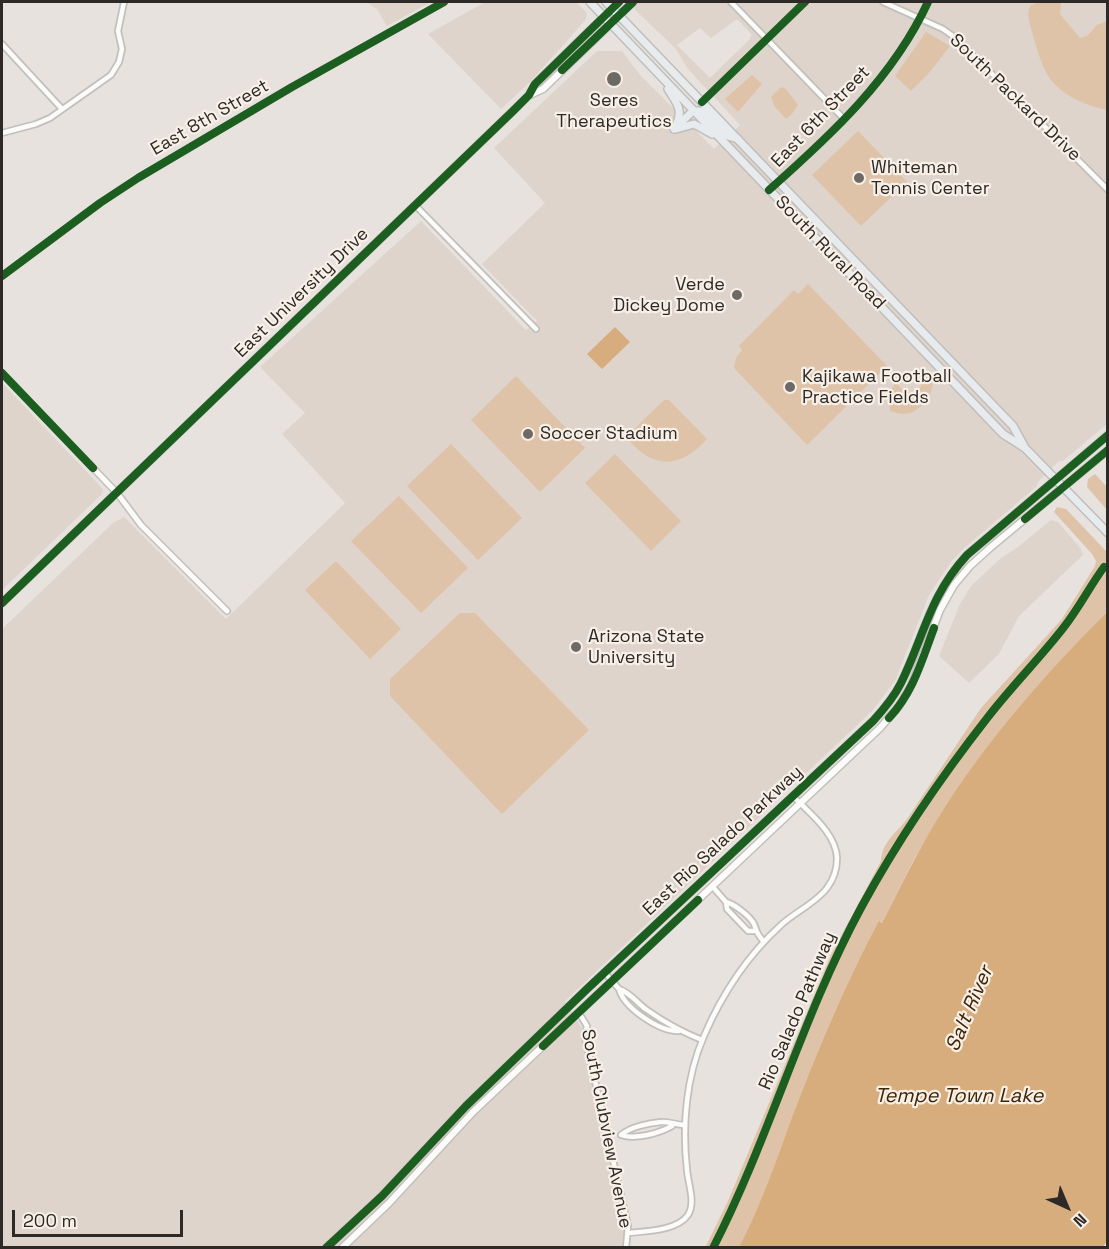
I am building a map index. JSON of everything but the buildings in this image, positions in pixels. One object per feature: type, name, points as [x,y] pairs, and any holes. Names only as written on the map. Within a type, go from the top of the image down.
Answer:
[{"type":"main road","name":"South Rural Road","points":[[590,2],[1003,434],[1025,448],[1107,532]]},
{"type":"main road","name":"South Rural Road","points":[[606,2],[1012,426],[1025,448]]},
{"type":"main road","name":"East University Drive","points":[[2,603],[529,95],[535,84],[619,2]]},
{"type":"main road","name":"East University Drive","points":[[529,95],[543,89],[633,2]]},
{"type":"main road","points":[[660,76],[680,109],[680,116],[674,129]]},
{"type":"main road","points":[[674,129],[693,111],[702,111],[725,135],[738,139]]},
{"type":"main road","points":[[674,129],[694,124],[721,140]]},
{"type":"main road","name":"East Rio Salado Parkway","points":[[326,1248],[382,1196],[447,1124],[887,705],[901,683],[937,595],[956,567],[1107,435]]},
{"type":"main road","name":"East Rio Salado Parkway","points":[[342,1248],[389,1203],[454,1131],[880,728],[905,698],[915,678],[940,610],[954,585],[992,546],[1107,450]]},
{"type":"street","points":[[2,133],[36,124],[111,75],[119,62],[122,49],[118,31],[124,2]]},
{"type":"street","name":"East 8th Street","points":[[2,276],[99,203],[138,178],[292,87],[444,2]]},
{"type":"street","points":[[730,2],[844,119]]},
{"type":"street","points":[[702,102],[805,2]]},
{"type":"street","name":"South Packard Drive","points":[[883,2],[943,29],[963,44],[1107,190]]},
{"type":"street","name":"East 6th Street","points":[[769,190],[865,98],[889,68],[928,2]]},
{"type":"street","points":[[2,44],[62,109]]},
{"type":"street","points":[[415,205],[536,329]]},
{"type":"street","points":[[2,373],[117,493],[141,525],[227,611]]},
{"type":"street","points":[[628,1233],[676,1224],[683,1220],[689,1212],[692,1202],[686,1160],[685,1125],[690,1085],[702,1040],[723,996],[748,959],[790,917],[823,892],[835,872],[836,852],[831,839],[793,796]]},
{"type":"street","points":[[712,886],[726,902],[727,909],[734,917],[764,942]]},
{"type":"street","points":[[726,902],[734,903],[754,925],[754,932]]},
{"type":"street","points":[[605,973],[620,989],[627,992],[646,1009],[673,1024],[679,1031],[702,1040]]},
{"type":"street","name":"South Clubview Avenue","points":[[579,1013],[587,1026],[585,1037],[628,1233],[626,1248]]},
{"type":"street","points":[[609,1138],[621,1135],[627,1130],[663,1122],[685,1125]]},
{"type":"street","points":[[621,1135],[628,1138],[666,1130],[672,1125]]},
{"type":"shaded area","points":[[366,2],[431,2],[387,26],[377,9]]},
{"type":"shaded area","points":[[485,2],[576,2],[587,13],[586,19],[565,43],[529,83],[501,109],[428,34]]},
{"type":"shaded area","name":"Arizona State University","points":[[627,2],[1107,2],[1107,424],[1063,461],[1059,461],[1038,482],[1036,487],[963,549],[951,562],[929,595],[895,681],[872,711],[565,1001],[585,1037],[628,1226],[626,1247],[2,1248],[2,629],[113,523],[124,517],[226,619],[345,503],[282,434],[305,413],[260,367],[421,221],[526,330],[537,321],[482,264],[545,203],[494,148],[597,51],[622,51],[641,76],[714,149],[740,125],[688,69],[676,49]],"holes":[[[737,19],[752,35],[710,78],[677,45],[700,28],[711,38]]]},
{"type":"shaded area","points":[[1040,2],[1061,2],[1060,14],[1080,38],[1087,36],[1097,25],[1107,21],[1107,110],[1072,97],[1051,79],[1040,57],[1028,18],[1031,5]]},
{"type":"shaded area","points":[[926,32],[950,46],[929,73],[911,91],[895,76]]},
{"type":"shaded area","points":[[752,75],[762,84],[738,112],[725,99]]},
{"type":"shaded area","points":[[781,87],[786,89],[798,105],[786,119],[775,107],[771,97]]},
{"type":"shaded area","name":"Whiteman Tennis Center","points":[[858,131],[907,182],[861,226],[812,175]]},
{"type":"shaded area","points":[[808,284],[887,366],[807,445],[734,368],[736,358],[742,350],[739,346],[794,290],[798,294]]},
{"type":"shaded area","points":[[921,375],[932,378],[933,383],[930,394],[923,404],[907,414],[890,411],[889,404],[894,396],[891,389],[896,383],[905,392],[914,392],[921,387]]},
{"type":"shaded area","name":"Soccer Stadium","points":[[516,376],[585,448],[540,492],[471,420]]},
{"type":"shaded area","points":[[2,383],[103,489],[102,494],[2,590]]},
{"type":"shaded area","points":[[664,400],[669,400],[707,439],[686,456],[666,462],[646,455],[626,437]]},
{"type":"shaded area","points":[[451,444],[522,518],[478,560],[407,486]]},
{"type":"shaded area","points":[[615,454],[681,521],[651,551],[585,483]]},
{"type":"shaded area","points":[[1095,474],[1107,487],[1107,510],[1087,487],[1088,479]]},
{"type":"shaded area","points":[[399,496],[468,568],[421,613],[351,541]]},
{"type":"shaded area","points":[[1057,507],[1066,509],[1107,552],[1107,612],[1006,724],[940,817],[915,858],[882,923],[880,921],[843,993],[761,1199],[739,1247],[705,1248],[728,1201],[830,957],[881,861],[884,848],[907,819],[981,708],[1062,619],[1095,566],[1096,561],[1092,554],[1054,512]]},
{"type":"shaded area","points":[[1051,520],[1058,522],[1081,549],[1083,555],[1019,616],[999,654],[969,683],[939,656],[960,604],[971,586],[1001,558]]},
{"type":"shaded area","points":[[336,561],[401,629],[370,659],[305,590]]},
{"type":"shaded area","points":[[460,613],[475,613],[589,730],[502,814],[390,696],[390,679]]},
{"type":"water","points":[[615,327],[630,342],[602,369],[587,354]]},
{"type":"water","name":"Tempe Town Lake","points":[[1107,612],[1108,1240],[1103,1247],[739,1247],[761,1199],[843,993],[879,921],[882,923],[937,820],[980,756],[1004,726],[1054,667]]},
{"type":"cycle path","points":[[2,276],[100,203],[138,178],[292,87],[444,2]]},
{"type":"cycle path","points":[[2,603],[513,111],[529,95],[535,84],[619,2]]},
{"type":"cycle path","points":[[562,70],[633,2]]},
{"type":"cycle path","points":[[702,102],[805,2]]},
{"type":"cycle path","points":[[769,190],[859,104],[897,56],[928,2]]},
{"type":"cycle path","points":[[2,373],[93,468]]},
{"type":"cycle path","points":[[326,1248],[382,1196],[466,1106],[587,989],[873,721],[898,688],[936,601],[954,570],[967,555],[1108,435]]},
{"type":"cycle path","points":[[1025,519],[1108,450]]},
{"type":"cycle path","name":"Rio Salado Pathway","points":[[713,1248],[752,1163],[821,990],[876,881],[905,833],[954,763],[997,706],[1064,627],[1104,567]]},
{"type":"cycle path","points":[[889,718],[911,687],[934,628]]},
{"type":"cycle path","points":[[543,1046],[698,900]]},
{"type":"place","name":"Seres Therapeutics","points":[[614,79]]},
{"type":"place","name":"Whiteman Tennis Center","points":[[859,178]]},
{"type":"place","name":"Verde Dickey Dome","points":[[737,295]]},
{"type":"place","name":"Kajikawa Football Practice Fields","points":[[790,387]]},
{"type":"place","name":"Soccer Stadium","points":[[528,434]]},
{"type":"place","name":"Arizona State University","points":[[576,647]]},
{"type":"water label","name":"Salt River","points":[[970,1009]]}]
